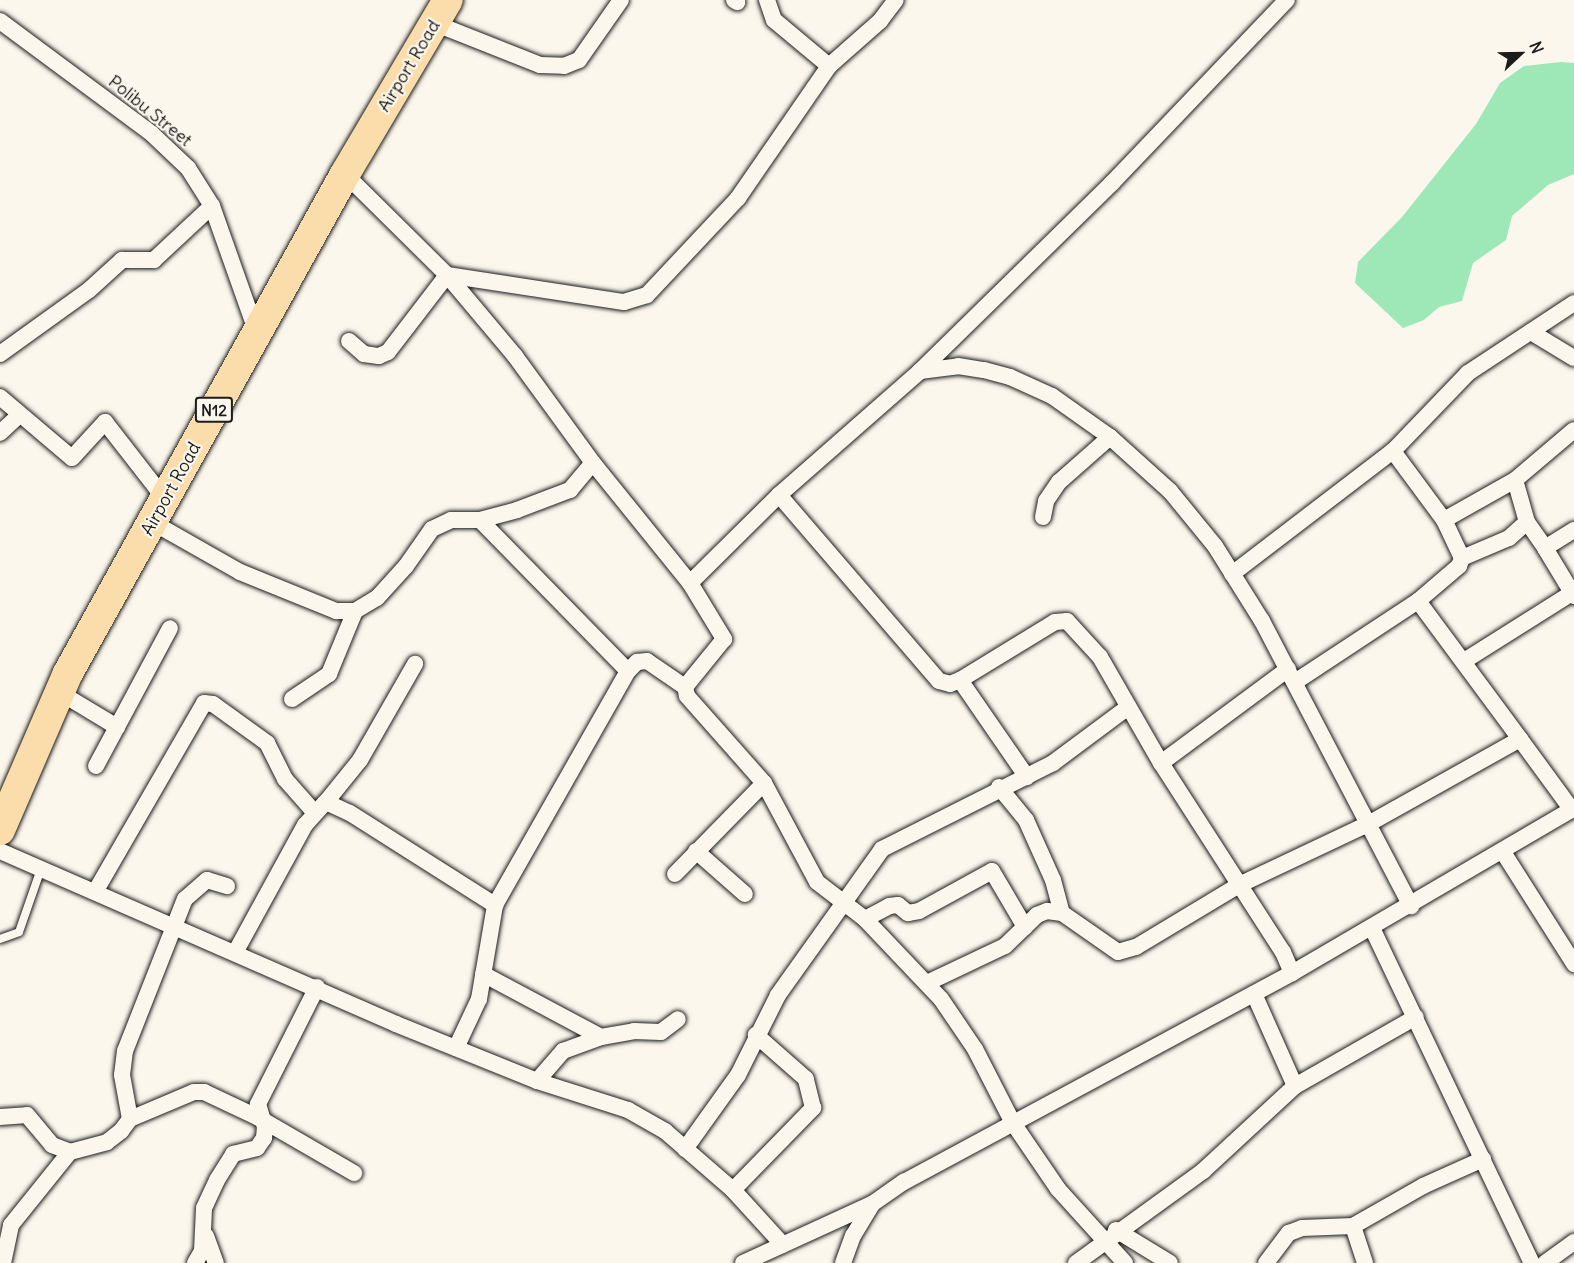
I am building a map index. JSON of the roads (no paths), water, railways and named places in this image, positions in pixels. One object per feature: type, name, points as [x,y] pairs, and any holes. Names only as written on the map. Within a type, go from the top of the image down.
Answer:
[{"type":"highway","name":"Airport Road","points":[[0,830],[9,788],[59,692],[345,174],[441,12]]},
{"type":"street","points":[[441,12],[540,65],[564,66],[579,60],[621,0]]},
{"type":"street","points":[[767,0],[774,20],[829,66]]},
{"type":"street","points":[[447,275],[624,302],[646,295],[738,198],[829,72],[829,66],[880,21],[896,0]]},
{"type":"street","points":[[690,583],[779,495],[920,371],[1112,183],[1287,0]]},
{"type":"street","name":"Polibu Street","points":[[0,21],[170,149],[188,168],[212,206],[257,333]]},
{"type":"street","points":[[345,174],[447,275],[515,356],[593,463],[690,583],[724,639],[685,687]]},
{"type":"street","points":[[0,354],[88,290],[122,261],[154,260],[212,206]]},
{"type":"street","points":[[349,341],[364,354],[379,356],[388,352],[447,275]]},
{"type":"street","points":[[1232,574],[1393,451],[1468,373],[1574,303]]},
{"type":"street","points":[[1531,332],[1574,358]]},
{"type":"street","points":[[920,371],[958,366],[1010,377],[1052,396],[1110,437],[1195,518],[1232,574],[1292,675],[1411,906]]},
{"type":"street","points":[[0,397],[72,458],[105,422],[159,511],[240,572],[336,611],[355,611],[377,598],[406,566],[432,529],[451,520],[480,520],[570,490],[593,463]]},
{"type":"street","points":[[0,433],[19,415]]},
{"type":"street","points":[[1444,520],[1515,480],[1574,430]]},
{"type":"street","points":[[1043,517],[1046,501],[1059,482],[1110,437]]},
{"type":"street","points":[[1393,451],[1444,520],[1462,558]]},
{"type":"street","points":[[1464,661],[1573,595],[1527,522],[1515,480]]},
{"type":"street","points":[[779,495],[939,681],[950,684],[960,680],[1055,622],[1067,621],[1100,657],[1161,763],[1292,973]]},
{"type":"street","points":[[480,520],[628,672]]},
{"type":"street","points":[[1161,763],[1292,675],[1418,601],[1455,571],[1462,558],[1509,538],[1527,522]]},
{"type":"street","points":[[1545,548],[1574,530]]},
{"type":"street","points":[[743,1263],[872,1204],[1013,1123],[1372,928],[1573,809],[1418,601]]},
{"type":"street","points":[[292,699],[329,674],[355,611]]},
{"type":"street","points":[[96,766],[170,628]]},
{"type":"street","points":[[456,1048],[479,999],[495,905],[628,672],[637,662],[647,662],[685,687],[698,709],[764,783],[817,882],[865,919],[927,983],[975,1049],[1013,1123],[1058,1189],[1111,1236],[1170,1263]]},
{"type":"street","points":[[236,951],[320,807],[360,760],[415,664]]},
{"type":"street","points":[[960,680],[1027,777]]},
{"type":"street","points":[[59,692],[117,727]]},
{"type":"street","points":[[95,892],[204,703],[213,704],[267,743],[285,779],[320,807],[350,813],[495,905]]},
{"type":"street","points":[[685,1149],[738,1075],[778,995],[869,864],[891,841],[1053,763],[1128,707]]},
{"type":"street","points":[[927,983],[1005,946],[1037,915],[1062,913],[1118,952],[1136,947],[1239,885],[1370,823],[1520,739]]},
{"type":"street","points":[[675,874],[764,783]]},
{"type":"street","points":[[999,788],[1026,820],[1053,880],[1062,913]]},
{"type":"street","points":[[0,851],[456,1048],[537,1080],[628,1110],[665,1131],[733,1190],[783,1245]]},
{"type":"street","points":[[696,851],[745,894]]},
{"type":"street","points":[[1503,852],[1574,964]]},
{"type":"street","points":[[865,919],[889,906],[898,905],[908,913],[919,911],[992,871],[1025,927]]},
{"type":"street","points":[[130,1119],[122,1075],[125,1051],[176,927],[185,899],[196,886],[207,880],[228,886]]},
{"type":"street","points":[[1372,928],[1532,1263]]},
{"type":"street","points":[[483,974],[601,1037]]},
{"type":"street","points":[[195,1263],[202,1251],[204,1208],[229,1159],[238,1151],[257,1148],[264,1138],[265,1127],[259,1118],[258,1104],[317,987]]},
{"type":"street","points":[[1254,994],[1295,1086]]},
{"type":"street","points":[[1076,1263],[1203,1171],[1295,1086],[1416,1017]]},
{"type":"street","points":[[537,1080],[563,1051],[601,1037],[634,1031],[661,1032],[678,1019]]},
{"type":"street","points":[[733,1190],[813,1108],[806,1079],[756,1035]]},
{"type":"street","points":[[3,1254],[11,1225],[70,1152],[107,1142],[130,1119],[194,1092],[204,1092],[259,1118],[354,1173]]},
{"type":"street","points":[[0,1117],[27,1115],[52,1145],[70,1152]]},
{"type":"street","points":[[1266,1263],[1289,1233],[1302,1228],[1353,1226],[1423,1186],[1483,1159]]},
{"type":"street","points":[[843,1263],[853,1236],[872,1204]]},
{"type":"street","points":[[1353,1226],[1365,1263]]},
{"type":"street","points":[[204,1229],[216,1263]]},
{"type":"street","points":[[1111,1236],[1125,1263]]},
{"type":"street","points":[[1545,1263],[1574,1242]]},
{"type":"lane","points":[[0,939],[19,932],[40,868]]}]
